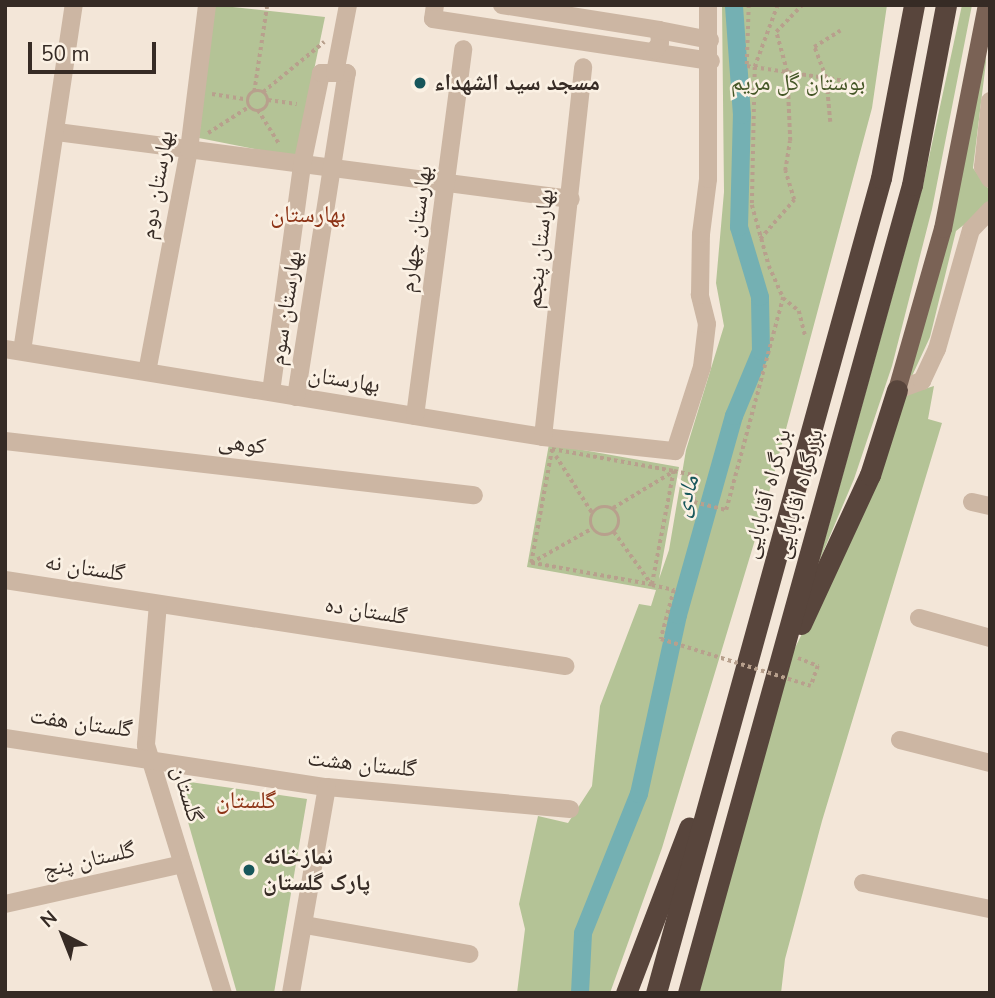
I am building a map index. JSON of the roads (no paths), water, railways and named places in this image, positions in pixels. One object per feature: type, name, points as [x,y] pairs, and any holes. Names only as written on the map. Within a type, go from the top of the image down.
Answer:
[{"type":"highway","name":"بزرگراه آقابابایی","points":[[656,993],[881,178],[914,5]]},
{"type":"highway","name":"بزرگراه اقابابایی","points":[[688,993],[912,185],[946,5]]},
{"type":"highway","points":[[781,664],[870,475],[897,390]]},
{"type":"highway","points":[[626,993],[733,715]]},
{"type":"main road","points":[[897,390],[943,229],[986,7]]},
{"type":"street","points":[[14,350],[57,132],[74,5]]},
{"type":"street","name":"بهارستان دوم","points":[[147,372],[189,147],[207,5]]},
{"type":"street","points":[[335,73],[348,5]]},
{"type":"street","points":[[502,5],[710,40]]},
{"type":"street","points":[[430,6],[433,19],[710,61],[708,5]]},
{"type":"street","points":[[986,7],[990,29]]},
{"type":"street","points":[[655,51],[660,43],[659,30]]},
{"type":"street","name":"بهارستان چهارم","points":[[415,416],[448,184],[463,49]]},
{"type":"street","name":"بهارستان","points":[[14,350],[415,416],[547,443],[675,451],[702,367],[707,324],[700,295],[701,234],[708,179],[710,61]]},
{"type":"street","name":"بهارستان پنجم","points":[[547,443],[583,67]]},
{"type":"street","name":"بهارستان سوم","points":[[271,392],[296,164],[314,107],[321,73],[347,73],[296,397]]},
{"type":"street","points":[[990,101],[982,167],[990,179]]},
{"type":"street","points":[[57,132],[189,147],[296,164],[570,199]]},
{"type":"street","points":[[897,390],[922,381],[937,349],[971,230],[990,210]]},
{"type":"street","name":"کوهی","points":[[5,441],[474,495]]},
{"type":"street","name":"گلستان نه","points":[[5,580],[158,604]]},
{"type":"street","name":"گلستان ده","points":[[158,604],[565,666]]},
{"type":"street","name":"گلستان","points":[[158,604],[146,744],[223,993]]},
{"type":"street","points":[[919,618],[990,638]]},
{"type":"street","name":"گلستان هفت","points":[[5,738],[150,757]]},
{"type":"street","points":[[900,740],[990,763]]},
{"type":"street","name":"گلستان هشت","points":[[150,757],[327,787],[570,808]]},
{"type":"street","points":[[291,993],[327,787]]},
{"type":"street","name":"گلستان پنج","points":[[5,904],[183,864]]},
{"type":"street","points":[[863,883],[990,909]]},
{"type":"street","points":[[305,925],[469,954]]},
{"type":"waterway","name":"مادی","points":[[580,993],[583,933],[639,794],[678,615],[734,416],[761,351],[760,297],[739,227],[742,115],[734,5]]},
{"type":"place","name":"مسجد سید الشهداء","points":[[420,83]]},
{"type":"place","name":"نمازخانه پارک گلستان","points":[[249,870]]},
{"type":"district","name":"بهارستان","points":[[308,215]]},
{"type":"district","name":"گلستان","points":[[246,801]]},
{"type":"park label","name":"بوستان گل مریم","points":[[798,83]]}]
